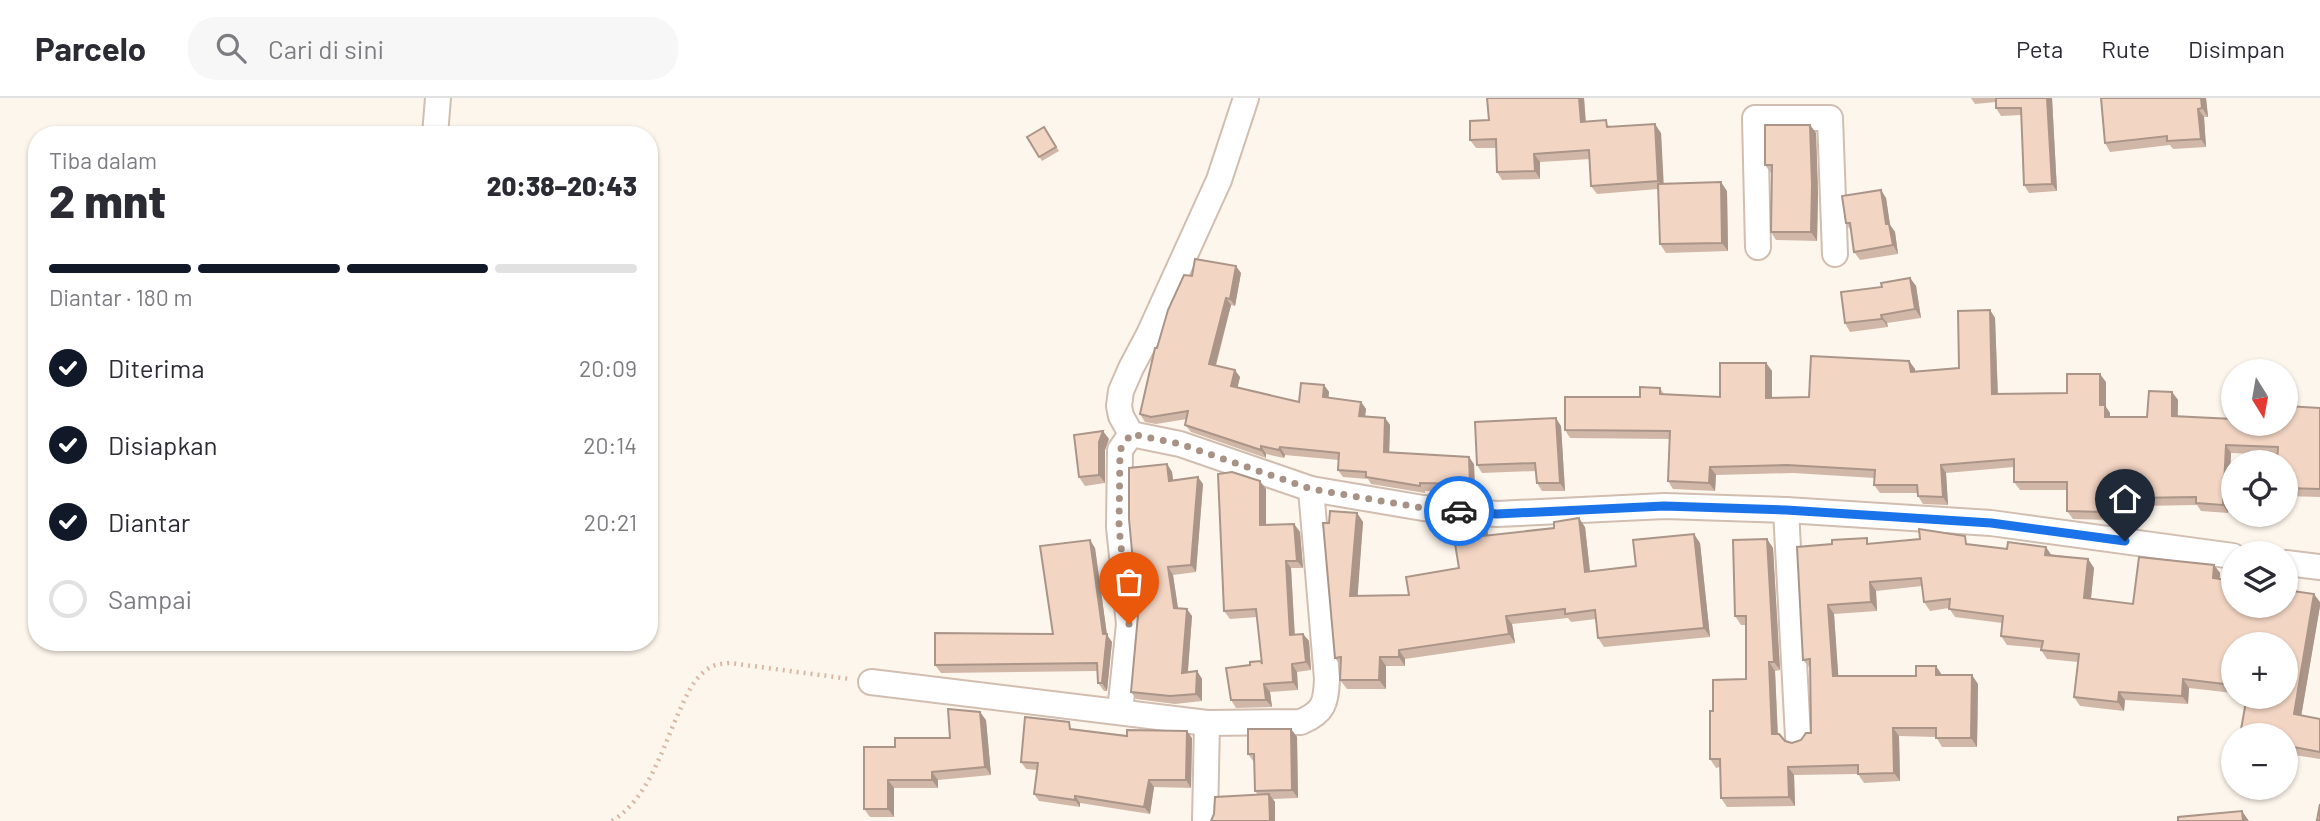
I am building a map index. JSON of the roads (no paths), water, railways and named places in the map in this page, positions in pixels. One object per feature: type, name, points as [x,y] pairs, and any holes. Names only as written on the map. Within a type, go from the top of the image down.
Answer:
[{"type":"street","points":[[436,126],[438,98]]},
{"type":"street","points":[[1246,98],[1219,180],[1121,391],[1121,416],[1131,434],[1180,444],[1311,489],[1423,508],[1497,514],[1664,506],[1786,510],[1991,523],[2221,554]]},
{"type":"street","points":[[1758,247],[1754,108],[1830,118],[1835,254]]},
{"type":"street","points":[[1120,712],[1129,624],[1119,527],[1120,450],[1131,434]]},
{"type":"street","points":[[871,682],[1207,723],[1301,722],[1314,716],[1323,707],[1327,679],[1311,489]]},
{"type":"street","points":[[1786,510],[1798,737]]},
{"type":"street","points":[[2298,564],[2320,567]]},
{"type":"street","points":[[1205,821],[1207,723]]}]
